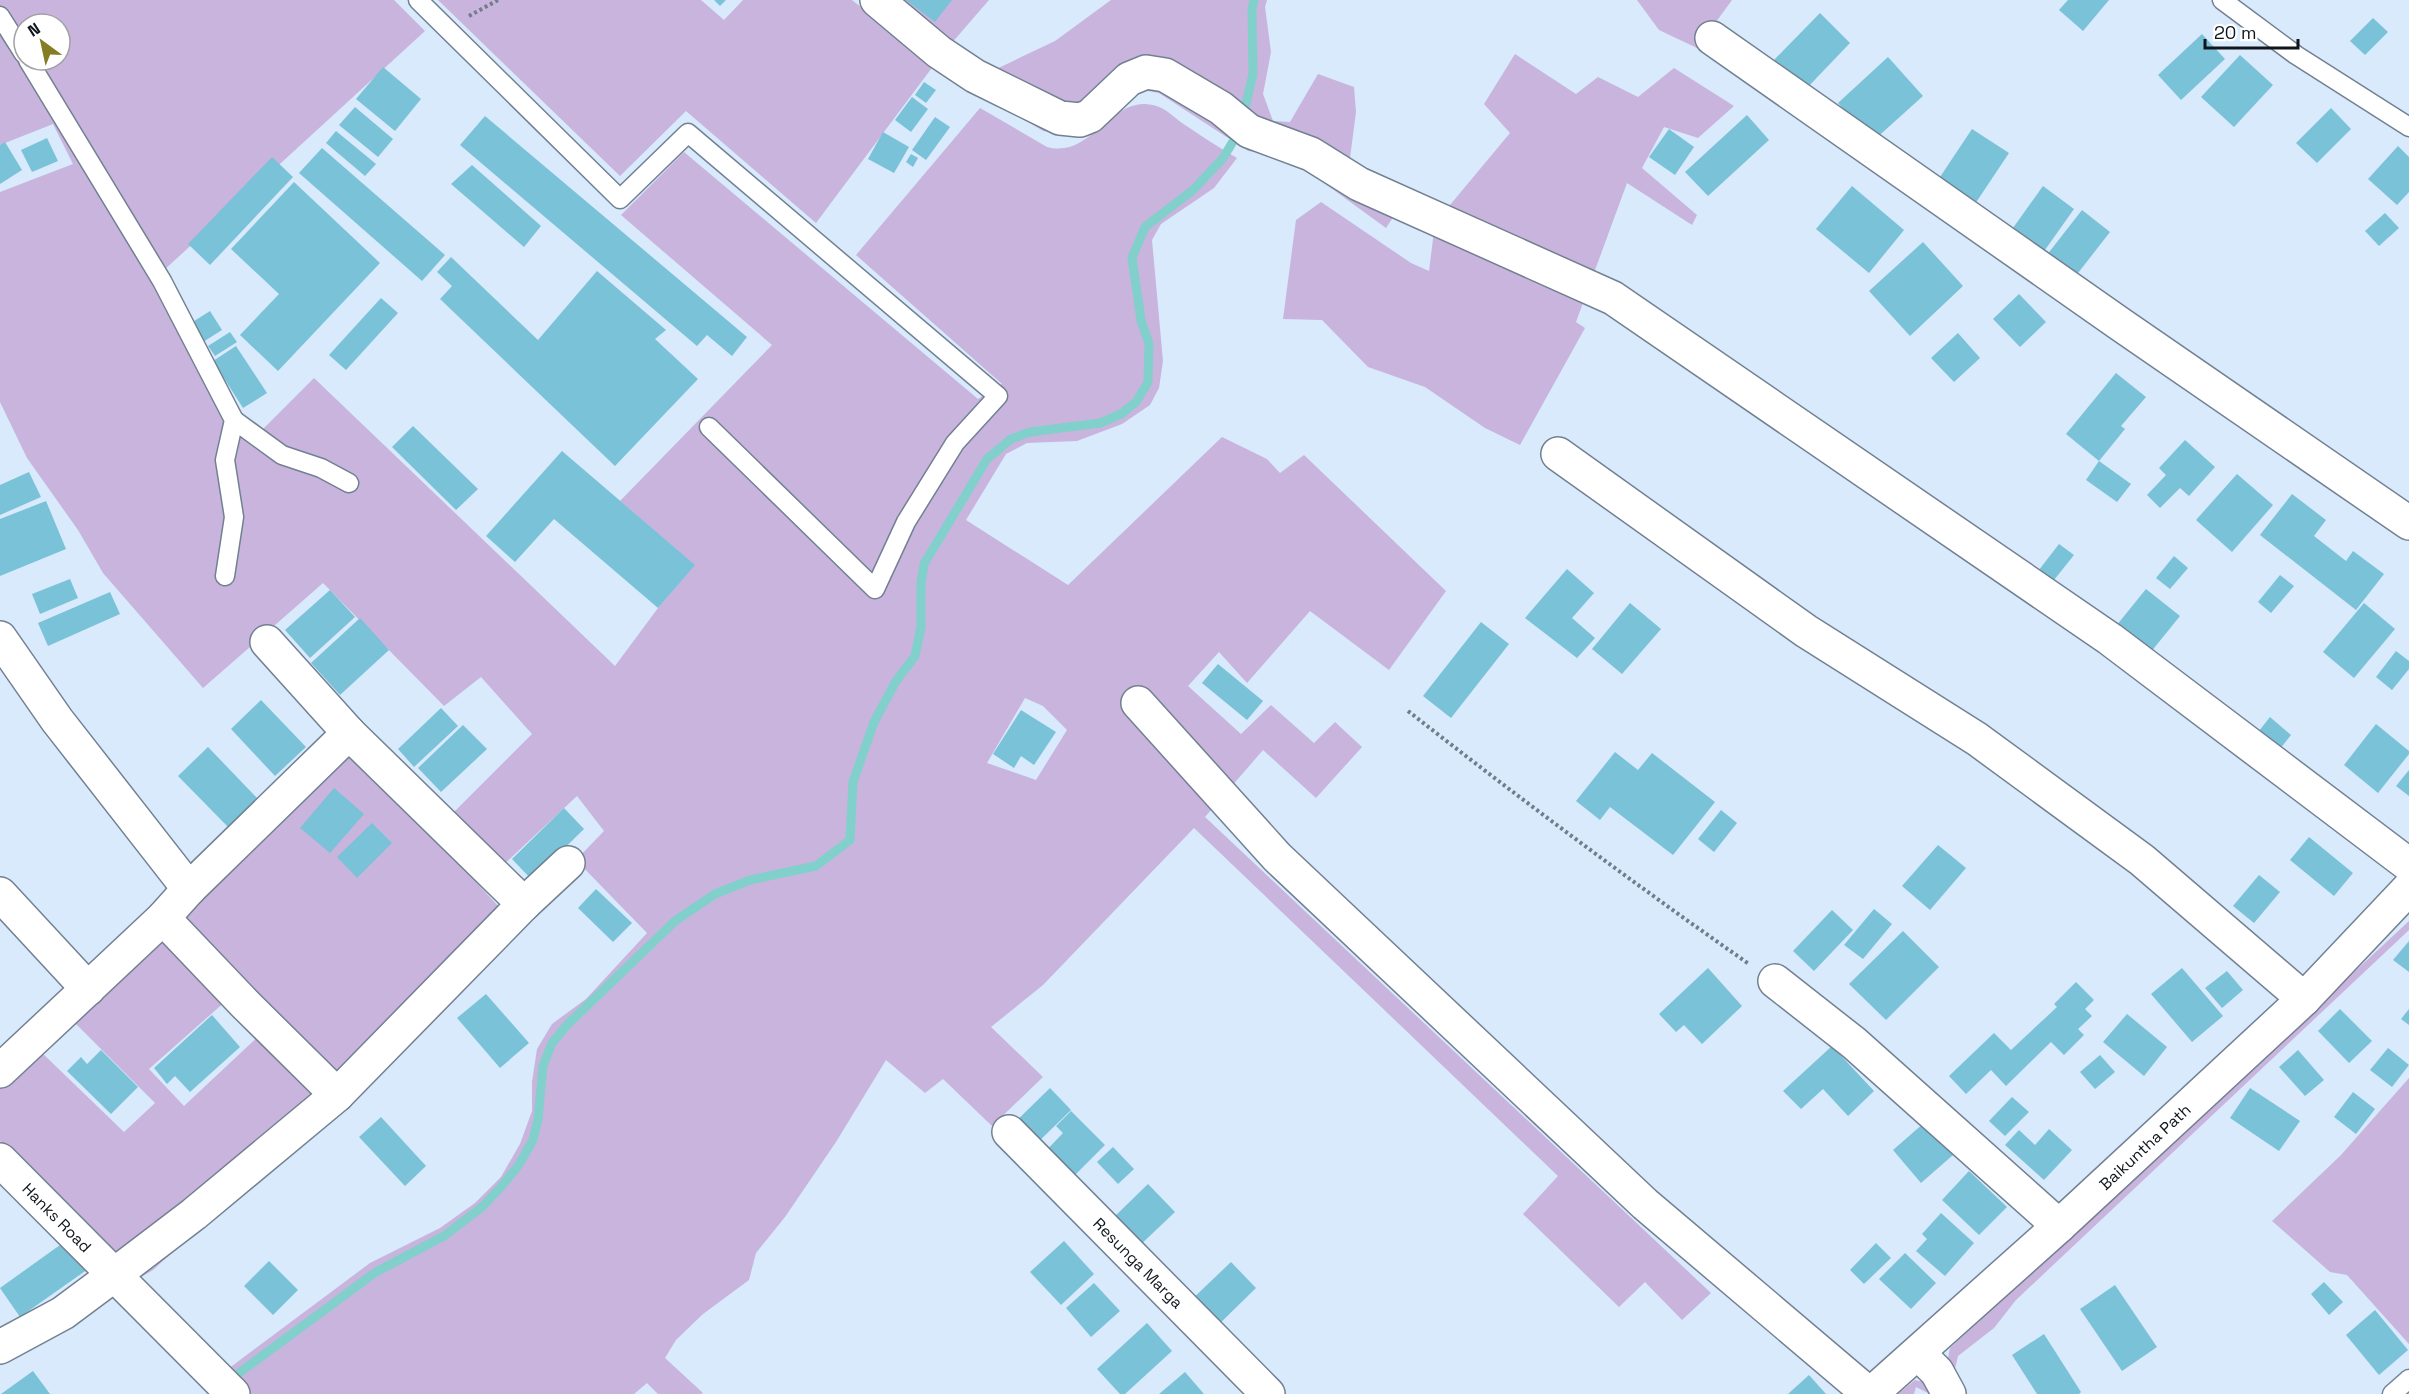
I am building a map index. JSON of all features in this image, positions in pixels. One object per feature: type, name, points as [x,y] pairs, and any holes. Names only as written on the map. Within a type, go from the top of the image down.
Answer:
[{"type":"street","points":[[877,0],[939,52],[975,76],[1060,118],[1080,120],[1090,116],[1129,79],[1146,72],[1165,75],[1221,108],[1249,131],[1311,154],[1359,184],[1614,298],[2110,639],[2409,865]]},
{"type":"street","points":[[1712,38],[2409,523]]},
{"type":"street","points":[[1558,454],[1806,632],[1977,739],[2142,860],[2304,999]]},
{"type":"street","points":[[0,638],[57,720],[189,889]]},
{"type":"street","points":[[267,642],[349,734],[524,904]]},
{"type":"street","points":[[1138,703],[1277,857],[1319,897],[1645,1204],[1870,1394]]},
{"type":"street","points":[[0,1071],[163,918],[189,889],[349,734]]},
{"type":"street","points":[[0,1347],[63,1313],[114,1275],[194,1214],[337,1095],[524,904],[568,863]]},
{"type":"street","name":"Baikuntha Path","points":[[1870,1394],[2059,1226],[2304,999],[2409,888]]},
{"type":"street","points":[[0,894],[88,989]]},
{"type":"street","points":[[163,918],[246,1005],[337,1095]]},
{"type":"street","points":[[1775,981],[1854,1043],[2059,1226]]},
{"type":"street","name":"Resunga Marga","points":[[1009,1132],[1268,1394]]},
{"type":"street","name":"Hanks Road","points":[[0,1160],[223,1384]]},
{"type":"street","points":[[1918,1353],[1937,1372],[1949,1394]]},
{"type":"lane","points":[[418,0],[620,199],[688,132],[998,396],[956,442],[906,522],[875,590],[709,427]]},
{"type":"lane","points":[[2222,0],[2296,55],[2409,127]]},
{"type":"lane","points":[[0,16],[12,35]]},
{"type":"lane","points":[[35,72],[162,281],[234,420],[282,454],[321,468],[349,483]]},
{"type":"lane","points":[[225,576],[234,517],[225,460],[234,420]]},
{"type":"lane","points":[[2392,1394],[2409,1379]]},
{"type":"path","points":[[447,28],[498,0]]},
{"type":"path","points":[[1408,711],[1577,841],[1775,981]]},
{"type":"shaded area","points":[[0,0],[394,0],[425,31],[151,282],[227,428],[251,441],[314,378],[615,666],[658,608],[694,565],[620,501],[772,345],[621,215],[684,152],[978,399],[1002,384],[856,255],[980,108],[1047,147],[1063,148],[1078,144],[1128,107],[1143,104],[1159,107],[1237,158],[1214,188],[1161,224],[1152,240],[1163,361],[1159,388],[1150,405],[1122,424],[1077,441],[1027,443],[1006,454],[966,520],[1068,585],[1222,437],[1267,459],[1280,473],[1304,455],[1446,591],[1389,670],[1310,611],[1247,683],[1219,652],[1188,686],[1241,734],[1271,705],[1314,743],[1335,722],[1362,747],[1316,798],[1263,750],[1205,817],[1711,1293],[1682,1320],[1645,1282],[1619,1307],[1523,1214],[1558,1176],[1194,828],[1043,985],[991,1027],[1043,1077],[992,1126],[943,1079],[925,1093],[886,1060],[836,1142],[785,1217],[756,1253],[749,1280],[703,1314],[676,1340],[665,1358],[703,1393],[658,1394],[647,1383],[634,1394],[251,1394],[228,1369],[370,1263],[440,1228],[475,1203],[501,1177],[520,1144],[532,1111],[532,1082],[537,1049],[552,1024],[586,999],[647,933],[576,860],[604,831],[577,796],[499,869],[451,815],[532,734],[481,677],[444,706],[323,583],[203,688],[103,573],[78,530],[27,458],[0,402],[0,192],[73,164],[53,124],[0,145]],"holes":[[[1025,698],[1043,706],[1067,730],[1036,780],[987,763]]]},
{"type":"shaded area","points":[[438,0],[701,0],[724,20],[743,0],[852,0],[934,65],[816,223],[686,111],[620,176]]},
{"type":"shaded area","points":[[894,0],[989,0],[950,45]]},
{"type":"shaded area","points":[[1111,0],[1267,0],[1265,7],[1271,52],[1263,94],[1273,121],[1290,122],[1318,74],[1354,87],[1356,112],[1350,158],[1407,196],[1386,228],[1287,156],[1248,151],[1159,93],[1142,90],[1067,135],[1043,131],[967,83],[1055,41]]},
{"type":"shaded area","points":[[1637,0],[1732,0],[1697,48],[1659,30]]},
{"type":"shaded area","points":[[1515,54],[1576,94],[1598,77],[1638,97],[1674,68],[1734,106],[1698,138],[1664,127],[1642,168],[1697,215],[1692,225],[1627,183],[1576,322],[1585,328],[1520,445],[1485,428],[1425,387],[1368,367],[1322,320],[1283,319],[1296,220],[1321,202],[1411,263],[1429,271],[1435,223],[1510,133],[1484,104]]},
{"type":"shaded area","points":[[348,745],[501,909],[344,1084],[190,935],[182,913]]},
{"type":"shaded area","points":[[2409,921],[2409,930],[2016,1300],[1994,1328],[1958,1356],[1954,1373],[1965,1394],[1957,1394],[1947,1363],[1950,1348]]},
{"type":"shaded area","points":[[163,932],[227,1000],[149,1069],[184,1106],[263,1032],[313,1086],[316,1121],[153,1270],[136,1280],[0,1141],[0,1087],[40,1051],[124,1132],[155,1103],[71,1019]]},
{"type":"shaded area","points":[[2409,1078],[2409,1344],[2347,1275],[2330,1272],[2272,1221],[2341,1155]]},
{"type":"shaded area","points":[[1915,1380],[1927,1383],[1937,1394],[1930,1394],[1916,1387],[1914,1394],[1898,1394]]},
{"type":"building","points":[[714,0],[726,0],[720,6]]},
{"type":"building","points":[[906,0],[952,0],[935,22]]},
{"type":"building","points":[[2068,0],[2109,0],[2083,31],[2059,10]]},
{"type":"building","points":[[1820,13],[1850,43],[1805,90],[1774,60]]},
{"type":"building","points":[[2373,18],[2388,32],[2365,55],[2350,41]]},
{"type":"building","points":[[2202,34],[2225,59],[2181,100],[2158,75]]},
{"type":"building","points":[[2240,55],[2273,85],[2234,127],[2201,97]]},
{"type":"building","points":[[1888,57],[1923,96],[1873,141],[1838,103]]},
{"type":"building","points":[[383,67],[421,99],[395,131],[356,99]]},
{"type":"building","points":[[924,82],[936,90],[926,103],[915,95]]},
{"type":"building","points":[[912,97],[928,109],[911,132],[895,120]]},
{"type":"building","points":[[355,107],[393,139],[378,157],[339,125]]},
{"type":"building","points":[[2331,108],[2351,129],[2317,163],[2296,143]]},
{"type":"building","points":[[1747,115],[1769,140],[1708,196],[1685,172]]},
{"type":"building","points":[[485,116],[747,337],[732,356],[707,335],[697,346],[460,145]]},
{"type":"building","points":[[935,117],[950,127],[926,160],[912,150]]},
{"type":"building","points":[[1669,129],[1694,147],[1675,175],[1649,157]]},
{"type":"building","points":[[1972,129],[2009,153],[1971,210],[1934,186]]},
{"type":"building","points":[[336,131],[376,164],[365,176],[326,143]]},
{"type":"building","points":[[883,132],[909,147],[894,173],[868,159]]},
{"type":"building","points":[[47,138],[58,161],[32,172],[21,150]]},
{"type":"building","points":[[5,142],[22,170],[0,184],[0,145]]},
{"type":"building","points":[[2398,146],[2409,157],[2409,192],[2397,205],[2368,179]]},
{"type":"building","points":[[322,148],[445,255],[422,281],[299,173]]},
{"type":"building","points":[[911,154],[918,158],[913,167],[906,162]]},
{"type":"building","points":[[272,157],[293,177],[210,265],[188,244]]},
{"type":"building","points":[[472,165],[541,226],[524,247],[451,184]]},
{"type":"building","points":[[294,182],[380,263],[278,371],[240,335],[279,294],[231,249]]},
{"type":"building","points":[[1852,186],[1904,230],[1869,273],[1816,229]]},
{"type":"building","points":[[2043,186],[2074,209],[2040,257],[2008,235]]},
{"type":"building","points":[[2082,210],[2110,232],[2071,282],[2043,260]]},
{"type":"building","points":[[2385,213],[2399,228],[2379,246],[2365,231]]},
{"type":"building","points":[[1923,242],[1963,286],[1910,336],[1869,291]]},
{"type":"building","points":[[451,257],[538,340],[597,271],[666,330],[655,339],[698,379],[615,466],[440,299],[452,286],[437,272]]},
{"type":"building","points":[[2019,294],[2046,322],[2020,347],[1993,319]]},
{"type":"building","points":[[381,298],[398,313],[346,370],[329,355]]},
{"type":"building","points":[[210,311],[222,330],[203,342],[191,323]]},
{"type":"building","points":[[230,332],[237,342],[215,356],[208,346]]},
{"type":"building","points":[[1958,333],[1980,358],[1954,382],[1931,358]]},
{"type":"building","points":[[236,346],[267,393],[243,408],[213,361]]},
{"type":"building","points":[[2116,373],[2146,397],[2121,426],[2125,429],[2099,461],[2066,434]]},
{"type":"building","points":[[413,426],[478,489],[456,510],[392,447]]},
{"type":"building","points":[[2185,440],[2215,467],[2189,496],[2180,488],[2160,508],[2147,495],[2166,475],[2159,468]]},
{"type":"building","points":[[562,451],[695,565],[658,608],[554,519],[515,562],[486,536]]},
{"type":"building","points":[[2099,461],[2131,484],[2117,502],[2086,480]]},
{"type":"building","points":[[29,472],[41,497],[0,515],[0,485]]},
{"type":"building","points":[[2237,474],[2273,505],[2232,552],[2196,520]]},
{"type":"building","points":[[2292,494],[2326,520],[2314,536],[2346,561],[2353,551],[2384,574],[2356,610],[2260,535]]},
{"type":"building","points":[[46,501],[66,549],[0,576],[0,519]]},
{"type":"building","points":[[2059,544],[2074,555],[2046,590],[2032,579]]},
{"type":"building","points":[[2174,556],[2188,568],[2170,589],[2156,578]]},
{"type":"building","points":[[1567,569],[1594,593],[1572,618],[1595,638],[1577,658],[1525,618]]},
{"type":"building","points":[[2280,575],[2294,586],[2271,613],[2258,602]]},
{"type":"building","points":[[70,579],[78,598],[40,614],[32,594]]},
{"type":"building","points":[[2146,589],[2180,616],[2146,658],[2112,631]]},
{"type":"building","points":[[330,590],[355,617],[310,658],[285,630]]},
{"type":"building","points":[[110,592],[120,614],[48,646],[38,623]]},
{"type":"building","points":[[1630,603],[1661,629],[1622,674],[1592,649]]},
{"type":"building","points":[[2364,603],[2395,629],[2354,678],[2323,652]]},
{"type":"building","points":[[360,618],[389,650],[340,695],[311,663]]},
{"type":"building","points":[[1481,622],[1509,644],[1451,718],[1423,696]]},
{"type":"building","points":[[2396,651],[2409,661],[2409,669],[2392,690],[2376,677]]},
{"type":"building","points":[[1218,664],[1263,701],[1247,720],[1202,683]]},
{"type":"building","points":[[261,700],[306,747],[275,776],[231,729]]},
{"type":"building","points":[[441,708],[458,726],[414,767],[398,749]]},
{"type":"building","points":[[1021,710],[1056,732],[1034,765],[1021,756],[1014,768],[993,754]]},
{"type":"building","points":[[2270,717],[2291,735],[2272,759],[2251,741]]},
{"type":"building","points":[[2376,724],[2409,751],[2378,793],[2344,765]]},
{"type":"building","points":[[463,725],[487,749],[441,792],[418,768]]},
{"type":"building","points":[[208,747],[258,799],[229,828],[178,776]]},
{"type":"building","points":[[1615,752],[1638,770],[1652,753],[1715,802],[1673,855],[1610,807],[1600,820],[1576,801]]},
{"type":"building","points":[[2409,770],[2409,796],[2396,786]]},
{"type":"building","points":[[334,788],[364,814],[330,853],[300,828]]},
{"type":"building","points":[[564,808],[584,829],[532,880],[512,859]]},
{"type":"building","points":[[1721,810],[1737,823],[1714,852],[1698,839]]},
{"type":"building","points":[[372,823],[392,843],[357,878],[337,857]]},
{"type":"building","points":[[2309,837],[2353,873],[2334,896],[2290,860]]},
{"type":"building","points":[[1938,845],[1966,868],[1930,910],[1902,886]]},
{"type":"building","points":[[2259,875],[2280,892],[2254,923],[2233,906]]},
{"type":"building","points":[[596,889],[632,923],[613,942],[578,908]]},
{"type":"building","points":[[1874,909],[1892,924],[1863,959],[1844,945]]},
{"type":"building","points":[[1832,910],[1853,930],[1814,971],[1793,951]]},
{"type":"building","points":[[1903,931],[1939,967],[1886,1020],[1849,984]]},
{"type":"building","points":[[2409,941],[2409,972],[2393,960]]},
{"type":"building","points":[[1708,968],[1742,1006],[1702,1044],[1684,1025],[1676,1032],[1659,1014]]},
{"type":"building","points":[[2182,968],[2223,1016],[2192,1042],[2151,994]]},
{"type":"building","points":[[2227,971],[2243,990],[2222,1008],[2205,988]]},
{"type":"building","points":[[2076,982],[2094,1000],[2085,1009],[2092,1016],[2078,1029],[2084,1035],[2064,1055],[2051,1042],[2006,1086],[1991,1070],[1966,1094],[1949,1076],[1994,1033],[2011,1050],[2057,1007],[2054,1004]]},
{"type":"building","points":[[486,994],[529,1043],[500,1068],[457,1018]]},
{"type":"building","points":[[2340,1009],[2372,1041],[2349,1063],[2318,1031]]},
{"type":"building","points":[[2409,1009],[2409,1025],[2401,1019]]},
{"type":"building","points":[[2127,1014],[2167,1047],[2144,1076],[2103,1042]]},
{"type":"building","points":[[212,1015],[240,1047],[190,1092],[175,1076],[167,1084],[154,1068]]},
{"type":"building","points":[[1832,1046],[1874,1091],[1848,1116],[1823,1089],[1801,1109],[1783,1091]]},
{"type":"building","points":[[2388,1048],[2409,1065],[2392,1087],[2370,1070]]},
{"type":"building","points":[[101,1050],[138,1087],[111,1114],[67,1071],[81,1057],[87,1064]]},
{"type":"building","points":[[2298,1050],[2324,1080],[2305,1096],[2279,1067]]},
{"type":"building","points":[[2100,1055],[2115,1072],[2095,1089],[2080,1072]]},
{"type":"building","points":[[1050,1088],[1071,1110],[1031,1149],[1009,1128]]},
{"type":"building","points":[[2250,1088],[2300,1121],[2279,1151],[2230,1118]]},
{"type":"building","points":[[2353,1092],[2375,1109],[2356,1134],[2334,1117]]},
{"type":"building","points":[[2012,1097],[2029,1112],[2005,1136],[1989,1121]]},
{"type":"building","points":[[1071,1111],[1105,1145],[1067,1183],[1040,1157],[1063,1133],[1056,1126]]},
{"type":"building","points":[[381,1117],[426,1166],[405,1186],[359,1137]]},
{"type":"building","points":[[1924,1123],[1953,1155],[1921,1183],[1893,1150]]},
{"type":"building","points":[[2049,1129],[2072,1150],[2044,1180],[2005,1145],[2019,1130],[2035,1145]]},
{"type":"building","points":[[1113,1147],[1134,1169],[1118,1184],[1097,1162]]},
{"type":"building","points":[[1969,1171],[2007,1207],[1979,1235],[1942,1200]]},
{"type":"building","points":[[1148,1184],[1175,1212],[1136,1249],[1109,1222]]},
{"type":"building","points":[[1941,1213],[1974,1243],[1945,1276],[1916,1251],[1927,1239],[1922,1234]]},
{"type":"building","points":[[67,1240],[88,1269],[20,1317],[0,1288]]},
{"type":"building","points":[[1064,1241],[1094,1274],[1061,1305],[1030,1272]]},
{"type":"building","points":[[1876,1243],[1891,1258],[1864,1284],[1850,1270]]},
{"type":"building","points":[[1905,1253],[1936,1283],[1911,1309],[1879,1279]]},
{"type":"building","points":[[269,1261],[298,1290],[273,1315],[244,1286]]},
{"type":"building","points":[[1231,1262],[1256,1288],[1212,1331],[1186,1305]]},
{"type":"building","points":[[2324,1282],[2343,1302],[2329,1315],[2311,1294]]},
{"type":"building","points":[[1094,1283],[1120,1311],[1091,1337],[1066,1308]]},
{"type":"building","points":[[2115,1285],[2157,1347],[2122,1371],[2080,1309]]},
{"type":"building","points":[[2375,1310],[2408,1350],[2379,1375],[2346,1335]]},
{"type":"building","points":[[1147,1323],[1172,1351],[1125,1394],[1120,1394],[1097,1369]]},
{"type":"building","points":[[2044,1334],[2081,1392],[2079,1394],[2037,1394],[2012,1355]]},
{"type":"building","points":[[33,1371],[50,1394],[1,1394]]},
{"type":"building","points":[[1185,1372],[1204,1394],[1159,1394]]},
{"type":"building","points":[[1809,1375],[1826,1394],[1788,1394]]},
{"type":"waterway","points":[[1243,116],[1253,74],[1252,9],[1254,0]]},
{"type":"waterway","points":[[228,1381],[376,1272],[444,1236],[482,1207],[518,1166],[533,1140],[538,1119],[543,1066],[552,1043],[567,1025],[675,921],[715,894],[750,880],[816,866],[850,840],[853,782],[874,722],[896,681],[915,656],[921,627],[921,584],[924,564],[987,459],[1011,439],[1030,432],[1100,423],[1121,414],[1136,402],[1148,382],[1149,344],[1141,320],[1132,258],[1145,227],[1193,190],[1223,158],[1240,130]]}]
